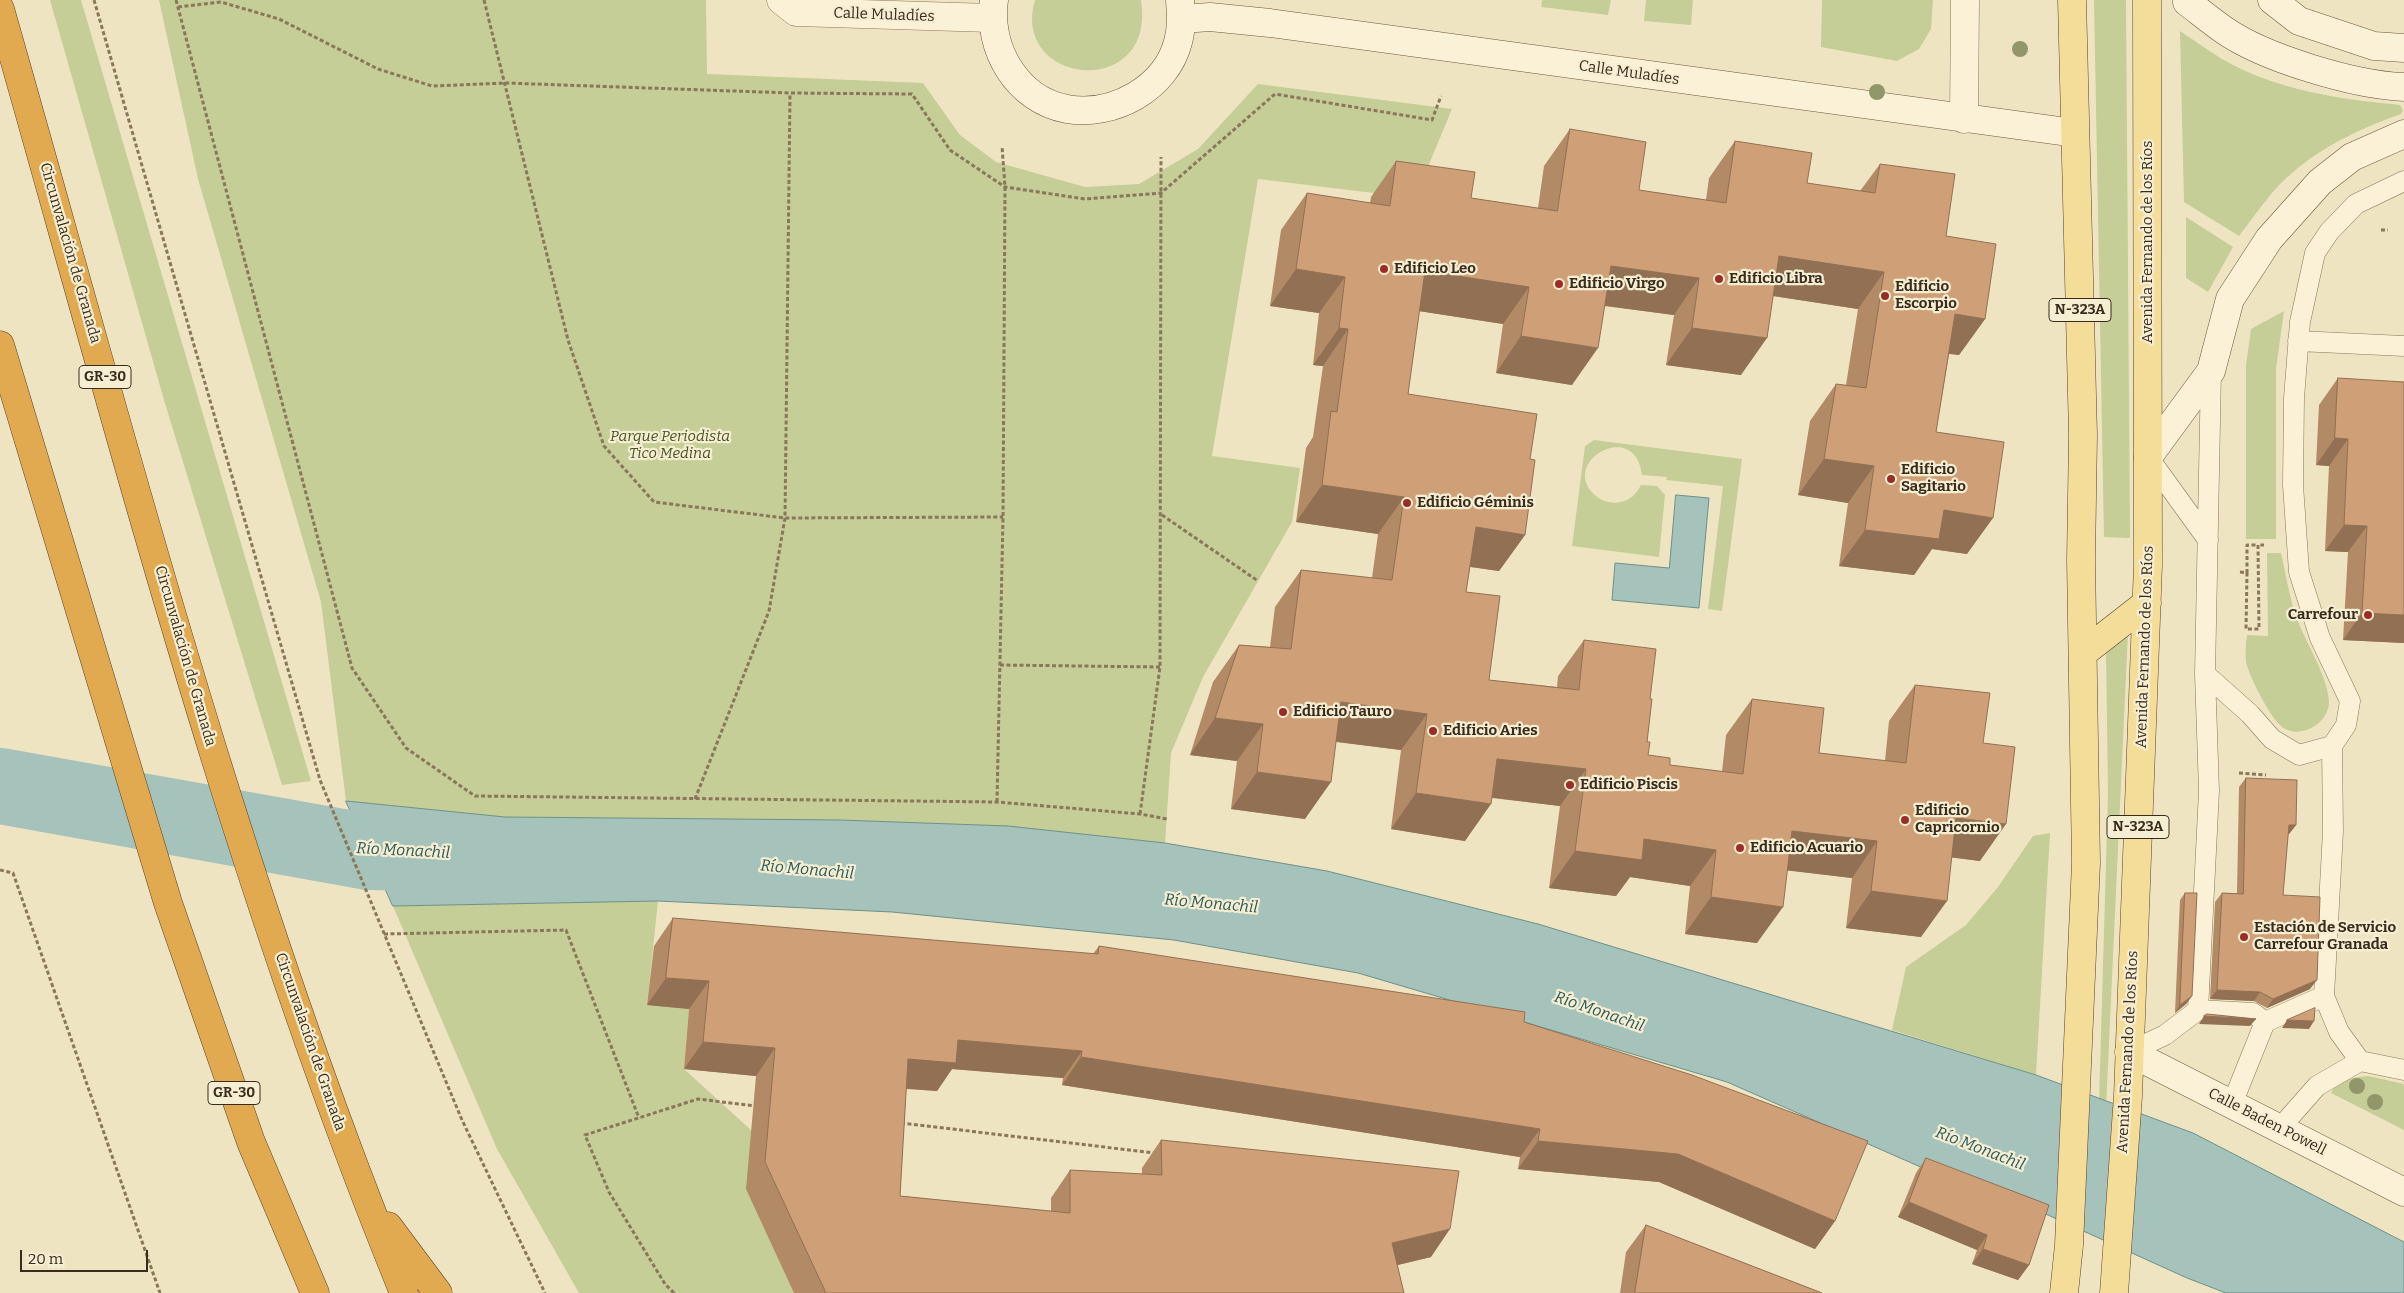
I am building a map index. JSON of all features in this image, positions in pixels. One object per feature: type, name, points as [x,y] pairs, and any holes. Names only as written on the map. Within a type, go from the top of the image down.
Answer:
[{"type":"highway","name":"Circunvalación de Granada","points":[[0,9],[210,745],[267,920],[365,1196],[404,1293]]},
{"type":"highway","name":"GR-30","points":[[0,345],[168,903],[252,1142],[312,1288]]},
{"type":"highway","points":[[365,1196],[438,1293]]},
{"type":"main road","name":"N-323A","points":[[2064,1293],[2070,1245],[2086,863],[2081,560],[2083,434],[2072,0]]},
{"type":"main road","name":"Avenida Fernando de los Ríos","points":[[2114,1293],[2128,1096],[2147,603],[2147,0]]},
{"type":"main road","points":[[2083,654],[2147,603]]},
{"type":"street","name":"Calle Muladíes","points":[[781,0],[796,12],[992,9]]},
{"type":"street","points":[[1964,119],[1965,0]]},
{"type":"street","points":[[2272,0],[2300,20],[2374,46],[2404,48]]},
{"type":"street","points":[[2188,2],[2225,31],[2269,53],[2322,72],[2404,88]]},
{"type":"street","points":[[992,9],[998,49],[1013,76],[1037,97],[1067,109],[1098,110],[1129,101],[1156,80],[1169,64],[1178,42],[1181,10]]},
{"type":"street","name":"Calle Muladíes","points":[[1181,10],[1210,16],[2076,133]]},
{"type":"street","points":[[2148,457],[2211,371],[2230,299],[2269,239],[2320,182],[2352,157],[2404,134]]},
{"type":"street","name":"Calle Baden Powell","points":[[2129,1052],[2404,1192]]},
{"type":"lane","points":[[2360,1061],[2339,1032],[2324,996],[2333,831],[2332,746],[2346,725],[2350,701],[2320,638],[2299,572],[2293,485],[2294,398],[2300,322],[2315,253],[2329,232],[2356,204],[2404,181]]},
{"type":"lane","points":[[2298,341],[2404,346]]},
{"type":"lane","points":[[2198,1010],[2209,791],[2205,674],[2211,371]]},
{"type":"lane","points":[[2148,457],[2208,540]]},
{"type":"lane","points":[[2205,674],[2250,714],[2272,739],[2299,755],[2332,746]]},
{"type":"lane","points":[[2232,1104],[2265,1022],[2324,996]]},
{"type":"lane","points":[[2129,1052],[2165,1035],[2198,1010],[2253,1013],[2265,1022]]},
{"type":"lane","points":[[2280,1128],[2317,1086],[2360,1061],[2404,1070]]},
{"type":"path","points":[[94,0],[320,780],[462,1120],[545,1293]]},
{"type":"path","points":[[176,0],[352,668],[406,748],[475,796],[997,802],[1140,814],[1167,819]]},
{"type":"path","points":[[484,0],[568,340],[604,446],[654,502],[785,518],[1003,517]]},
{"type":"path","points":[[178,7],[221,2],[279,19],[378,69],[432,86],[506,83],[790,93],[912,94],[950,150],[1005,187],[1085,200],[1161,193],[1275,94],[1432,120],[1441,96]]},
{"type":"path","points":[[695,799],[769,611],[785,518],[790,93]]},
{"type":"path","points":[[997,802],[1003,517],[1005,187],[1002,146]]},
{"type":"path","points":[[1140,814],[1160,667],[1160,157]]},
{"type":"path","points":[[1161,514],[1258,581]]},
{"type":"path","points":[[2258,545],[2259,629],[2246,629],[2247,545],[2258,545],[2272,545]]},
{"type":"path","points":[[2240,572],[2247,573]]},
{"type":"path","points":[[1000,665],[1160,667]]},
{"type":"path","points":[[2239,773],[2274,776]]},
{"type":"path","points":[[0,870],[13,874],[160,1293]]},
{"type":"path","points":[[384,934],[566,930],[639,1118]]},
{"type":"path","points":[[674,1293],[665,1284],[609,1192],[585,1135],[698,1099],[758,1106]]},
{"type":"path","points":[[897,1122],[1165,1154]]},
{"type":"green space","points":[[50,0],[81,0],[311,781],[282,785],[164,400]]},
{"type":"green space","name":"Parque Periodista Tico Medina","points":[[159,0],[706,0],[707,74],[923,83],[960,135],[996,162],[1085,187],[1139,184],[1198,149],[1258,84],[1452,109],[1415,198],[1258,179],[1212,456],[1300,468],[1292,522],[1203,677],[1171,753],[1165,843],[1008,826],[840,820],[505,817],[346,801],[321,602],[198,179]]},
{"type":"green space","points":[[1035,0],[1141,0],[1140,33],[1128,55],[1108,67],[1085,70],[1062,64],[1043,50],[1033,29]]},
{"type":"green space","points":[[1542,0],[1611,0],[1608,15],[1541,7]]},
{"type":"green space","points":[[1646,0],[1693,0],[1691,25],[1644,21]]},
{"type":"green space","points":[[1822,0],[1933,0],[1931,29],[1919,49],[1897,61],[1821,47]]},
{"type":"green space","points":[[2094,0],[2126,0],[2130,538],[2104,537]]},
{"type":"green space","points":[[2180,31],[2222,59],[2243,70],[2286,86],[2354,100],[2400,105],[2403,110],[2401,114],[2348,136],[2315,155],[2285,179],[2239,236],[2184,202]]},
{"type":"green space","points":[[2186,217],[2233,247],[2208,292],[2186,278]]},
{"type":"green space","points":[[2284,311],[2276,369],[2276,539],[2246,539],[2246,365],[2251,329]]},
{"type":"green space","points":[[1594,440],[1742,459],[1722,611],[1708,609],[1723,486],[1666,480],[1667,477],[1642,475],[1636,458],[1626,449],[1614,447],[1602,451],[1592,460],[1586,471],[1586,483],[1596,496],[1611,503],[1618,503],[1628,500],[1641,485],[1657,486],[1665,495],[1659,557],[1572,546],[1585,446]]},
{"type":"green space","points":[[2267,553],[2281,553],[2296,616],[2320,669],[2327,691],[2329,701],[2324,717],[2311,728],[2303,731],[2287,730],[2280,725],[2260,695],[2246,662],[2247,635],[2268,636]]},
{"type":"green space","points":[[2128,632],[2103,1173],[2097,1171],[2108,794],[2106,647]]},
{"type":"green space","points":[[2050,833],[2036,1075],[1892,1030],[1906,967],[1966,925],[1998,887],[2033,836]]},
{"type":"green space","points":[[658,901],[647,1005],[689,1009],[684,1069],[751,1130],[794,1293],[579,1293],[497,1149],[393,906]]},
{"type":"green space","points":[[2368,1076],[2404,1084],[2404,1130],[2331,1093],[2342,1082],[2352,1078]]},
{"type":"water","points":[[1676,495],[1709,498],[1699,608],[1612,600],[1615,563],[1669,568]]},
{"type":"water","points":[[346,801],[505,817],[840,820],[1008,826],[1165,843],[1327,871],[1538,924],[2036,1075],[2193,1133],[2404,1242],[2404,1293],[2226,1293],[2187,1278],[2048,1215],[1932,1172],[1727,1082],[1358,973],[1174,940],[892,912],[658,901],[393,906]]},
{"type":"building","points":[[1570,129],[1646,142],[1639,190],[1726,203],[1735,141],[1812,153],[1807,183],[1875,193],[1880,164],[1955,174],[1946,236],[1996,244],[1985,319],[1955,314],[1936,432],[2004,442],[1993,518],[1944,510],[1939,539],[1865,530],[1874,466],[1824,459],[1836,384],[1866,388],[1884,272],[1779,256],[1767,338],[1692,328],[1699,278],[1611,266],[1598,348],[1521,336],[1529,287],[1425,271],[1408,394],[1537,414],[1530,459],[1535,460],[1525,535],[1476,527],[1466,592],[1500,596],[1489,680],[1579,690],[1584,640],[1656,649],[1650,699],[1652,699],[1647,742],[1650,742],[1648,755],[1670,758],[1670,765],[1743,774],[1752,699],[1824,708],[1819,753],[1906,763],[1915,685],[1990,693],[1983,743],[2015,747],[2006,824],[1956,818],[1947,901],[1871,891],[1877,841],[1792,831],[1783,907],[1711,897],[1716,850],[1644,839],[1642,860],[1575,851],[1586,769],[1497,759],[1491,804],[1416,793],[1427,714],[1341,702],[1331,782],[1257,772],[1263,724],[1215,718],[1239,645],[1291,649],[1301,570],[1392,580],[1404,497],[1322,485],[1331,411],[1337,412],[1348,329],[1339,328],[1345,277],[1296,269],[1307,193],[1390,206],[1396,161],[1475,172],[1471,198],[1557,211]]},
{"type":"building","points":[[2338,378],[2404,382],[2404,615],[2362,613],[2367,526],[2344,525],[2348,439],[2335,438]]},
{"type":"building","points":[[2246,778],[2297,780],[2296,825],[2289,825],[2283,895],[2320,897],[2317,980],[2273,999],[2260,992],[2217,990],[2222,893],[2243,894]]},
{"type":"building","points":[[2185,893],[2197,893],[2192,996],[2180,1005]]},
{"type":"building","points":[[673,918],[1098,954],[1099,946],[1525,1012],[1524,1022],[1692,1075],[1868,1141],[1835,1221],[1678,1154],[1538,1141],[1540,1129],[1081,1057],[1082,1051],[958,1040],[956,1063],[908,1059],[900,1196],[1070,1213],[1070,1170],[1162,1175],[1161,1140],[1459,1171],[1450,1229],[1392,1243],[1404,1293],[826,1293],[765,1162],[775,1048],[703,1042],[709,981],[666,978]]},
{"type":"building","points":[[2315,1008],[2314,1021],[2287,1020]]},
{"type":"building","points":[[2207,1014],[2256,1019],[2204,1016]]},
{"type":"building","points":[[1926,1158],[2049,1205],[2029,1265],[1983,1249],[1987,1235],[1909,1202]]},
{"type":"building","points":[[1646,1225],[1822,1293],[1635,1293]]},
{"type":"waterway","name":"Río Monachil","points":[[0,786],[369,852],[475,854]]},
{"type":"place","name":"Edificio Leo","points":[[1384,269]]},
{"type":"place","name":"Edificio Libra","points":[[1719,279]]},
{"type":"place","name":"Edificio Virgo","points":[[1559,284]]},
{"type":"place","name":"Edificio Escorpio","points":[[1885,296]]},
{"type":"place","name":"Edificio Sagitario","points":[[1891,479]]},
{"type":"place","name":"Edificio Géminis","points":[[1407,503]]},
{"type":"place","name":"Carrefour","points":[[2368,615]]},
{"type":"place","name":"Edificio Tauro","points":[[1283,712]]},
{"type":"place","name":"Edificio Aries","points":[[1433,731]]},
{"type":"place","name":"Edificio Piscis","points":[[1570,785]]},
{"type":"place","name":"Edificio Capricornio","points":[[1905,820]]},
{"type":"place","name":"Edificio Acuario","points":[[1740,848]]},
{"type":"place","name":"Estación de Servicio Carrefour Granada","points":[[2244,937]]}]
